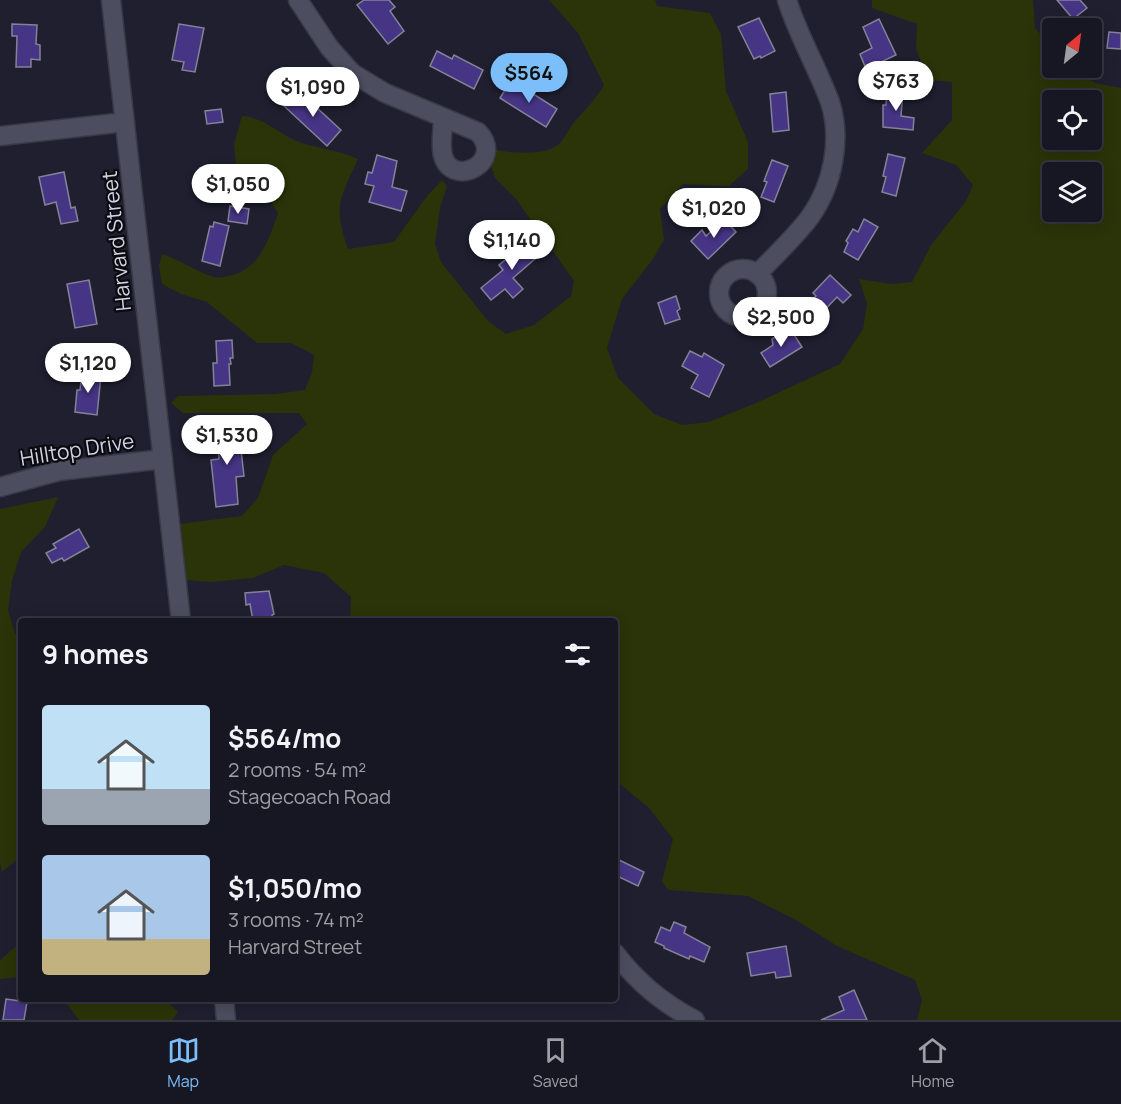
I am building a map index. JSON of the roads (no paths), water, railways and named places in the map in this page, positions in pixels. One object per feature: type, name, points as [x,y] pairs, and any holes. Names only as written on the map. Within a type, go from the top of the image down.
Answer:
[{"type":"street","name":"Harvard Street","points":[[111,0],[181,618]]},
{"type":"street","points":[[298,0],[329,47],[352,73],[385,93],[443,118]]},
{"type":"street","points":[[757,274],[804,225],[818,205],[829,177],[836,145],[835,124],[830,104],[787,0]]},
{"type":"street","points":[[0,136],[125,122]]},
{"type":"street","name":"Hilltop Drive","points":[[0,487],[59,471],[163,459]]},
{"type":"street","points":[[618,956],[642,984],[659,999],[695,1020]]},
{"type":"street","points":[[224,1002],[226,1020]]}]
